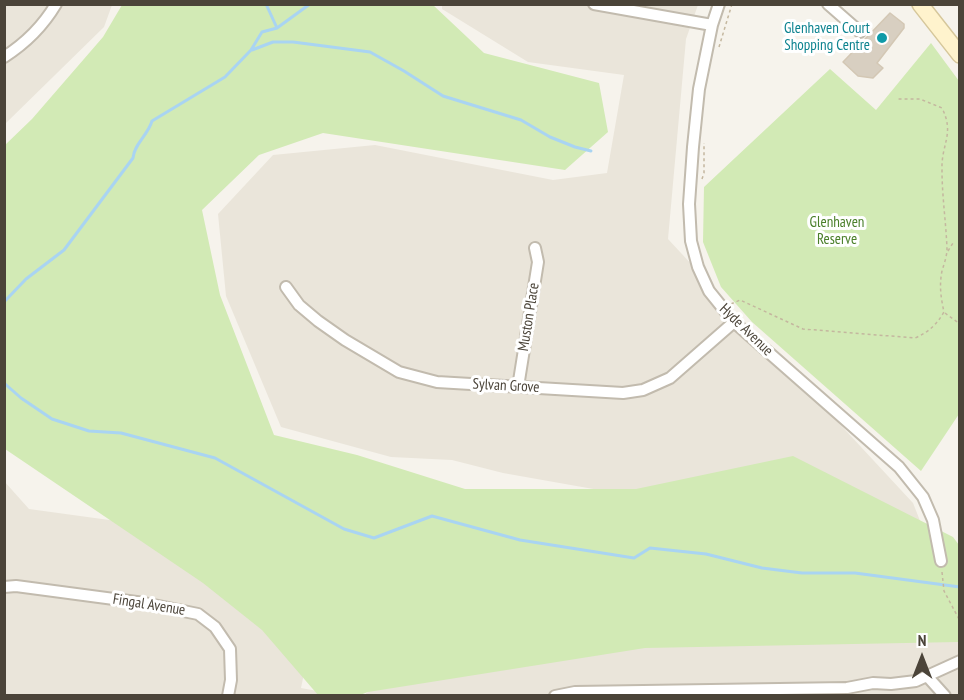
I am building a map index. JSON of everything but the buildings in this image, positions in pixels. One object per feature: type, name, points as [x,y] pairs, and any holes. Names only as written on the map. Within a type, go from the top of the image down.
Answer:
[{"type":"main road","points":[[920,4],[960,55]]},
{"type":"street","points":[[4,57],[26,42],[41,26],[56,4]]},
{"type":"street","points":[[594,4],[712,25]]},
{"type":"street","name":"Hyde Avenue","points":[[719,4],[712,25],[699,89],[689,204],[691,241],[698,267],[709,291],[734,322],[899,467],[923,497],[933,520],[940,561]]},
{"type":"street","points":[[828,4],[860,32]]},
{"type":"street","name":"Muston Place","points":[[518,387],[538,262],[535,248]]},
{"type":"street","name":"Sylvan Grove","points":[[286,287],[299,304],[345,340],[399,372],[437,382],[623,393],[643,390],[670,378],[734,322]]},
{"type":"street","name":"Fingal Avenue","points":[[4,587],[16,586],[120,600],[198,614],[215,627],[230,649],[231,680],[228,696]]},
{"type":"street","points":[[555,696],[575,692],[835,689],[873,683],[891,684],[916,681],[960,661]]},
{"type":"street","points":[[927,676],[945,696]]},
{"type":"path","points":[[718,50],[732,4]]},
{"type":"path","points":[[898,99],[920,99],[942,108],[948,120],[948,135],[942,169],[947,252],[940,294],[944,312],[960,324]]},
{"type":"path","points":[[702,179],[704,143]]},
{"type":"path","points":[[947,252],[953,243]]},
{"type":"path","points":[[722,307],[740,300],[803,329],[904,338],[915,338],[925,334],[937,323],[944,312]]},
{"type":"path","points":[[942,575],[944,591],[960,621]]},
{"type":"shaded area","points":[[5,5],[112,5],[104,27],[5,124]]},
{"type":"shaded area","points":[[442,5],[698,5],[686,39],[668,239],[913,503],[926,536],[695,507],[503,473],[452,460],[391,457],[281,427],[226,296],[218,214],[273,155],[375,145],[553,180],[607,173],[624,75],[528,62],[442,9]]},
{"type":"shaded area","points":[[4,481],[29,509],[248,539],[321,591],[301,688],[339,695],[5,695]]},
{"type":"shaded area","points":[[959,594],[959,695],[363,696],[405,662]]},
{"type":"green space","points":[[122,5],[433,5],[484,53],[599,83],[608,132],[565,170],[323,133],[259,155],[202,210],[220,295],[274,435],[357,455],[465,489],[636,489],[793,456],[953,537],[959,545],[958,642],[645,648],[360,695],[318,695],[262,630],[203,583],[5,449],[5,145],[32,119],[103,37]]},
{"type":"green space","name":"Glenhaven Reserve","points":[[931,43],[959,81],[959,414],[921,471],[752,322],[721,287],[703,242],[704,187],[830,69],[876,110]]},
{"type":"waterway","points":[[266,4],[277,28]]},
{"type":"waterway","points":[[4,302],[26,279],[64,250],[133,158],[136,148],[152,121],[225,77],[251,50],[262,32],[277,28],[310,4]]},
{"type":"waterway","points":[[252,50],[273,42],[293,42],[370,52],[443,96],[521,120],[550,137],[591,151]]},
{"type":"waterway","points":[[4,383],[52,419],[89,431],[121,433],[215,458],[344,529],[374,538],[432,516],[520,540],[634,558],[650,548],[706,554],[762,568],[802,573],[855,573],[960,587]]},
{"type":"place","name":"Glenhaven Court Shopping Centre","points":[[882,38]]}]
